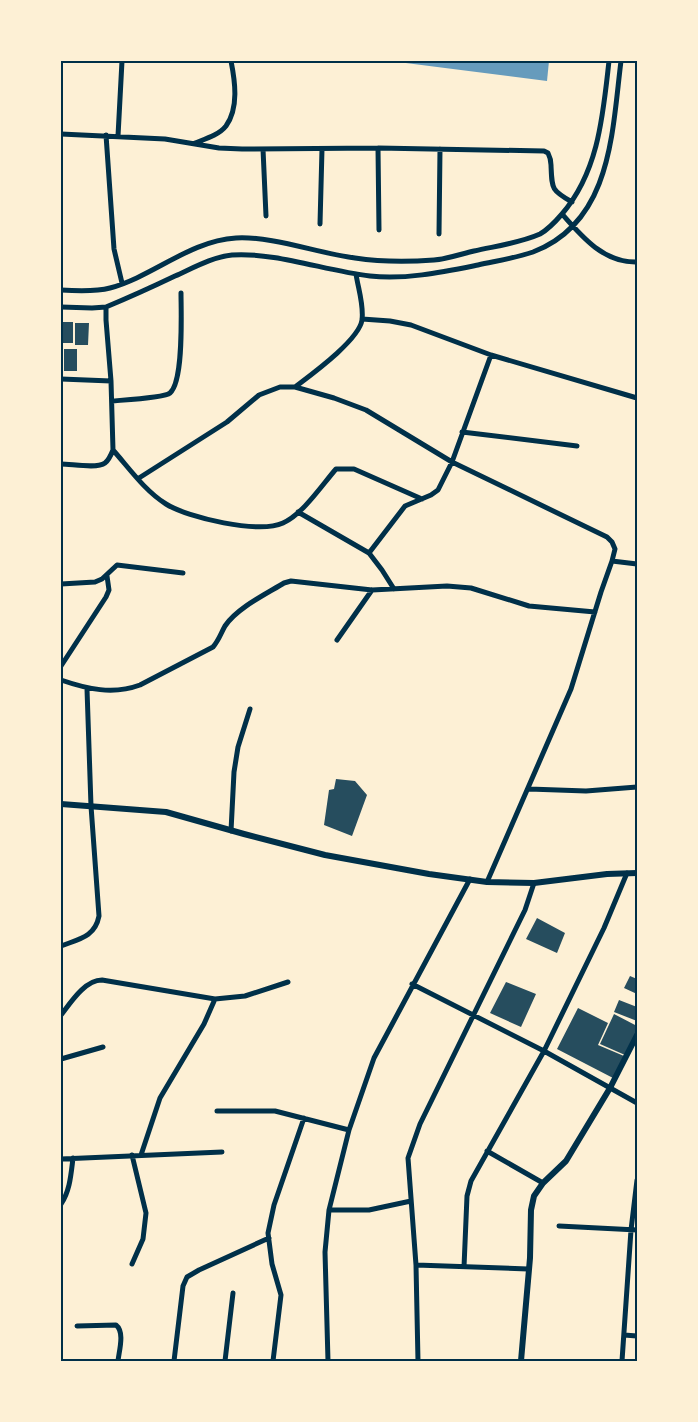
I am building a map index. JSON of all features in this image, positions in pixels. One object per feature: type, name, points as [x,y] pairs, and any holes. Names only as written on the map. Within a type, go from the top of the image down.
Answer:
[{"type":"street","points":[[118,136],[122,61]]},
{"type":"street","points":[[195,144],[214,135],[225,127],[232,115],[234,95],[231,61]]},
{"type":"street","points":[[61,290],[111,288],[145,274],[189,251],[215,242],[235,238],[257,239],[354,258],[387,262],[435,260],[516,242],[541,233],[553,224],[572,202],[593,158],[602,122],[609,61]]},
{"type":"street","points":[[61,307],[106,307],[206,262],[230,255],[280,259],[370,276],[396,276],[444,272],[532,252],[562,236],[573,226],[594,197],[604,168],[613,124],[621,61]]},
{"type":"street","points":[[61,134],[165,139],[219,148],[544,151],[550,157],[552,186],[558,194],[572,202]]},
{"type":"street","points":[[106,135],[114,248],[122,283]]},
{"type":"street","points":[[378,148],[379,230]]},
{"type":"street","points":[[263,149],[266,216]]},
{"type":"street","points":[[320,224],[322,149]]},
{"type":"street","points":[[440,149],[440,234]]},
{"type":"street","points":[[562,214],[607,256],[622,262],[637,262]]},
{"type":"street","points":[[295,387],[357,333],[362,319],[356,274]]},
{"type":"street","points":[[112,401],[165,395],[173,389],[180,367],[181,293]]},
{"type":"street","points":[[61,464],[99,466],[110,458],[113,450],[106,307]]},
{"type":"street","points":[[362,319],[411,325],[491,355],[637,398]]},
{"type":"street","points":[[368,553],[405,506],[438,490],[452,462],[491,355]]},
{"type":"street","points":[[61,379],[111,381]]},
{"type":"street","points":[[139,478],[227,422],[259,395],[280,388],[295,387],[334,398],[366,410],[452,462],[607,537],[612,542],[615,549],[612,561],[594,612],[571,689],[488,882]]},
{"type":"street","points":[[462,432],[577,446]]},
{"type":"street","points":[[113,450],[165,504],[179,511],[199,517],[246,527],[266,527],[285,522],[298,512],[336,469],[354,470],[422,499]]},
{"type":"street","points":[[298,512],[368,553],[394,589]]},
{"type":"street","points":[[612,561],[637,564]]},
{"type":"street","points":[[61,584],[95,582],[107,576],[113,567],[121,565],[183,573]]},
{"type":"street","points":[[61,666],[106,597],[109,584],[107,576]]},
{"type":"street","points":[[61,680],[87,689],[116,691],[129,689],[213,647],[225,626],[236,615],[284,583],[298,581],[372,590],[447,586],[471,588],[529,606],[594,612]]},
{"type":"street","points":[[337,640],[372,590]]},
{"type":"street","points":[[61,946],[94,931],[98,924],[99,916],[91,806],[87,689]]},
{"type":"street","points":[[231,831],[234,772],[238,747],[250,709]]},
{"type":"street","points":[[529,789],[586,791],[637,787]]},
{"type":"street","points":[[61,804],[166,812],[325,855],[429,874],[488,882],[534,883],[627,873],[637,874]]},
{"type":"street","points":[[464,1267],[467,1196],[471,1181],[544,1051],[604,928],[627,873]]},
{"type":"street","points":[[328,1361],[325,1252],[329,1210],[349,1130],[374,1058],[470,879]]},
{"type":"street","points":[[418,1361],[416,1265],[408,1158],[420,1124],[525,910],[534,883]]},
{"type":"street","points":[[62,1013],[88,984],[95,980],[215,999],[244,996],[288,982]]},
{"type":"street","points":[[412,984],[544,1051],[637,1103]]},
{"type":"street","points":[[141,1154],[160,1098],[204,1024],[215,999]]},
{"type":"street","points":[[521,1361],[530,1258],[531,1210],[534,1196],[543,1183],[566,1161],[610,1088],[637,1035]]},
{"type":"street","points":[[61,1059],[103,1047]]},
{"type":"street","points":[[217,1111],[268,1111],[349,1130]]},
{"type":"street","points":[[273,1361],[281,1295],[272,1264],[268,1238],[274,1206],[304,1118]]},
{"type":"street","points":[[487,1151],[543,1183]]},
{"type":"street","points":[[61,1159],[141,1154],[222,1152]]},
{"type":"street","points":[[132,1155],[146,1213],[143,1239],[132,1264]]},
{"type":"street","points":[[61,1204],[69,1187],[73,1158]]},
{"type":"street","points":[[622,1361],[637,1180]]},
{"type":"street","points":[[329,1210],[369,1210],[411,1201]]},
{"type":"street","points":[[559,1226],[634,1230]]},
{"type":"street","points":[[174,1361],[183,1286],[187,1277],[268,1238]]},
{"type":"street","points":[[416,1265],[528,1269]]},
{"type":"street","points":[[225,1361],[233,1293]]},
{"type":"street","points":[[77,1326],[116,1325],[119,1327],[121,1332],[118,1361]]},
{"type":"street","points":[[624,1335],[637,1336]]},
{"type":"water","points":[[390,61],[549,61],[547,81]]},
{"type":"building","points":[[61,322],[73,322],[73,343],[61,343]]},
{"type":"building","points":[[75,323],[89,323],[88,345],[75,345]]},
{"type":"building","points":[[64,349],[77,349],[77,371],[64,371]]},
{"type":"building","points":[[336,779],[355,781],[367,795],[352,836],[324,825],[329,790],[334,789]]},
{"type":"building","points":[[537,918],[565,933],[557,953],[526,939]]},
{"type":"building","points":[[630,976],[637,979],[637,994],[624,988]]},
{"type":"building","points":[[506,982],[536,994],[521,1027],[490,1013]]},
{"type":"building","points":[[619,1000],[637,1007],[637,1021],[614,1012]]},
{"type":"building","points":[[578,1008],[608,1023],[598,1045],[624,1056],[613,1078],[557,1049]]},
{"type":"building","points":[[614,1014],[637,1026],[637,1031],[625,1055],[600,1044]]}]
